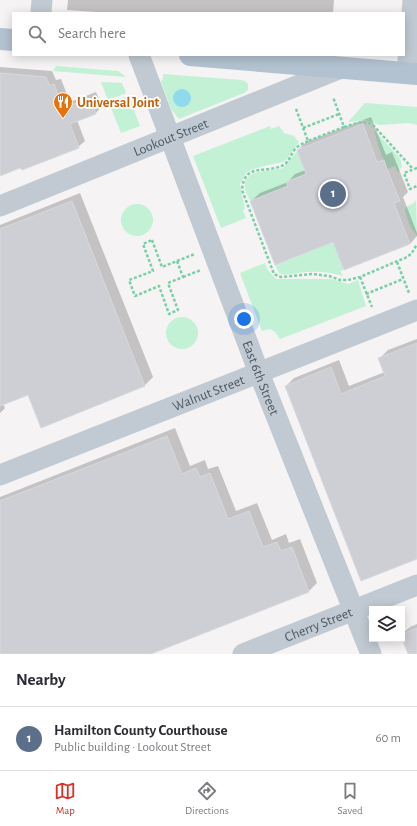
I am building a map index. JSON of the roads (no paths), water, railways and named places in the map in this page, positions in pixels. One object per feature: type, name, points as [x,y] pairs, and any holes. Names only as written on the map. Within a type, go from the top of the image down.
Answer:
[{"type":"main road","points":[[0,39],[12,40]]},
{"type":"main road","points":[[202,56],[412,74]]},
{"type":"street","points":[[41,12],[42,0]]},
{"type":"street","points":[[412,74],[413,0]]},
{"type":"street","name":"East 6th Street","points":[[139,56],[259,373],[371,654]]},
{"type":"street","name":"Lookout Street","points":[[0,206],[341,68]]},
{"type":"street","name":"Walnut Street","points":[[0,474],[259,373],[414,303]]},
{"type":"street","name":"Cherry Street","points":[[243,654],[417,585]]},
{"type":"water","points":[[182,89],[188,92],[191,98],[188,104],[182,107],[176,104],[173,98],[176,92]]},
{"type":"place","name":"Universal Joint","points":[[63,119]]},
{"type":"place","name":"Hamilton County Courthouse","points":[[333,194]]}]
